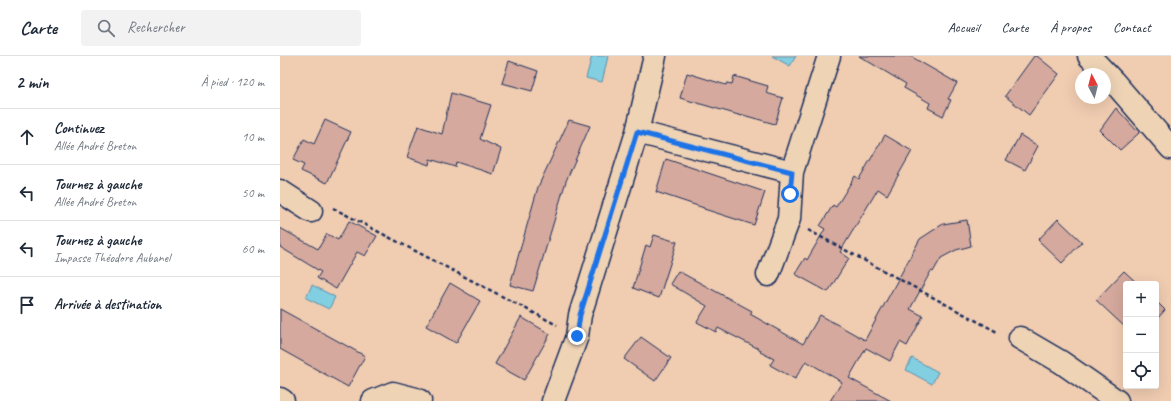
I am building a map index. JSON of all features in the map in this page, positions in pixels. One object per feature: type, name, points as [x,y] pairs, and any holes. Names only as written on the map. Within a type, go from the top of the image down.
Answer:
[{"type":"street","points":[[553,401],[577,336],[580,315],[637,132],[655,56]]},
{"type":"street","points":[[768,275],[789,219],[792,172],[829,56]]},
{"type":"street","points":[[1089,56],[1171,148]]},
{"type":"street","points":[[1107,56],[1171,128]]},
{"type":"street","points":[[637,132],[792,172]]},
{"type":"street","points":[[280,191],[311,211]]},
{"type":"street","points":[[1020,338],[1060,362],[1117,401]]},
{"type":"street","points":[[373,401],[393,393],[420,401]]},
{"type":"path","points":[[311,211],[328,206],[577,336]]},
{"type":"path","points":[[789,219],[995,332],[1020,338]]},
{"type":"water","points":[[592,56],[608,56],[602,82],[586,78]]},
{"type":"water","points":[[772,56],[796,56],[790,66]]},
{"type":"water","points":[[312,285],[335,297],[329,309],[306,298]]},
{"type":"water","points":[[912,358],[938,372],[932,384],[906,370]]},
{"type":"building","points":[[859,56],[910,56],[957,83],[948,99],[951,100],[943,116],[928,108],[930,103],[904,88],[906,84]]},
{"type":"building","points":[[1034,56],[1037,56],[1059,74],[1029,115],[1005,96]]},
{"type":"building","points":[[509,61],[538,71],[532,91],[502,83]]},
{"type":"building","points":[[687,73],[726,85],[727,83],[732,84],[734,76],[768,86],[766,93],[783,98],[775,124],[680,98]]},
{"type":"building","points":[[451,93],[491,105],[480,139],[501,149],[493,174],[456,162],[455,167],[430,159],[429,165],[407,157],[418,126],[442,134]]},
{"type":"building","points":[[1116,108],[1139,133],[1120,150],[1100,130]]},
{"type":"building","points":[[325,120],[351,132],[327,183],[301,171],[304,165],[293,160],[304,139],[314,144]]},
{"type":"building","points":[[569,120],[590,126],[566,181],[533,291],[510,285],[538,187]]},
{"type":"building","points":[[885,135],[912,151],[887,195],[878,189],[840,252],[849,258],[828,292],[795,274],[805,258],[807,260],[825,229],[820,226],[833,205],[836,207],[855,176],[859,179]]},
{"type":"building","points":[[1020,135],[1038,146],[1025,170],[1006,160]]},
{"type":"building","points":[[666,159],[765,192],[754,225],[656,192]]},
{"type":"building","points":[[1058,219],[1082,242],[1062,263],[1038,240]]},
{"type":"building","points":[[967,220],[971,246],[956,250],[941,258],[933,272],[931,271],[910,309],[923,316],[907,346],[900,342],[890,361],[866,348],[849,378],[891,401],[830,401],[842,382],[806,361],[795,379],[770,365],[774,359],[760,352],[761,350],[718,328],[716,332],[697,322],[707,306],[670,284],[678,271],[752,311],[750,314],[803,344],[820,315],[865,340],[920,239],[943,224]]},
{"type":"building","points":[[349,221],[377,236],[365,256],[357,252],[336,289],[317,278],[321,272],[280,247],[280,228],[318,249],[327,234],[338,240]]},
{"type":"building","points":[[654,235],[677,242],[659,298],[633,288],[646,245],[650,247]]},
{"type":"building","points":[[1124,271],[1135,281],[1123,281],[1123,325],[1096,300]]},
{"type":"building","points":[[450,283],[480,301],[456,343],[426,326]]},
{"type":"building","points":[[1159,304],[1165,310],[1159,317]]},
{"type":"building","points":[[280,309],[365,356],[348,387],[280,349]]},
{"type":"building","points":[[521,317],[550,334],[524,380],[495,364]]},
{"type":"building","points":[[641,337],[671,358],[655,381],[624,359]]},
{"type":"route","points":[[577,336],[580,315],[594,275],[637,132],[792,172],[790,194]]}]
